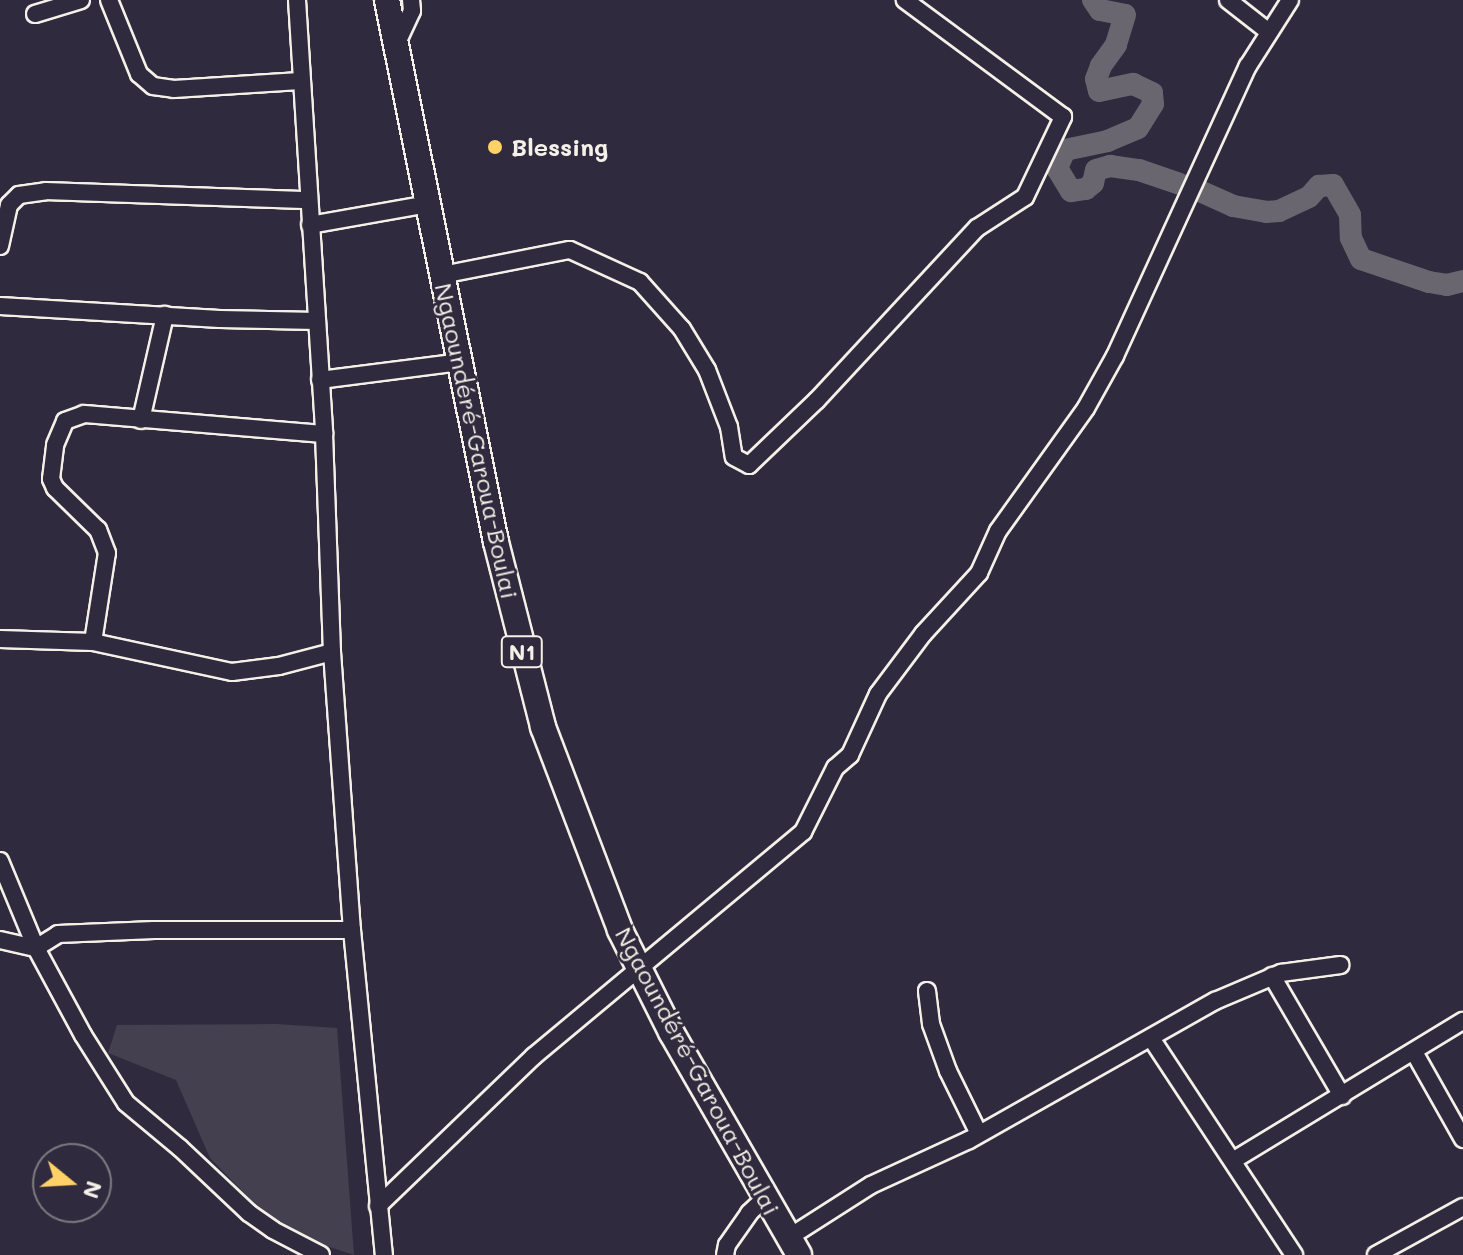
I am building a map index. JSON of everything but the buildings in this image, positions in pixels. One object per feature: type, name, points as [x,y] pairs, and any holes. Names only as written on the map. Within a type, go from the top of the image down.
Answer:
[{"type":"highway","name":"Ngaoundéré-Garoua-Boulai","points":[[387,0],[496,542],[543,727],[608,900],[640,970],[793,1246]]},
{"type":"street","points":[[35,14],[81,0]]},
{"type":"street","points":[[109,0],[139,74],[153,86],[174,89],[300,81]]},
{"type":"street","points":[[297,0],[324,434],[332,652],[352,930],[384,1255]]},
{"type":"street","points":[[396,45],[409,21],[411,0]]},
{"type":"street","points":[[442,275],[570,250],[640,282],[682,329],[707,370],[729,427],[734,457],[749,465],[817,400],[977,228],[1025,197],[1063,117],[905,0]]},
{"type":"street","points":[[1228,0],[1269,32]]},
{"type":"street","points":[[378,1206],[534,1056],[803,832],[835,768],[850,755],[878,694],[923,634],[979,573],[998,531],[1086,408],[1115,356],[1248,66],[1290,0]]},
{"type":"street","points":[[0,246],[9,205],[19,195],[61,192],[309,200]]},
{"type":"street","points":[[310,225],[428,204]]},
{"type":"street","points":[[0,306],[317,321]]},
{"type":"street","points":[[141,420],[165,315]]},
{"type":"street","points":[[320,380],[460,362]]},
{"type":"street","points":[[93,642],[107,553],[98,530],[55,488],[51,479],[55,445],[65,421],[74,416],[324,434]]},
{"type":"street","points":[[0,639],[93,642],[232,672],[279,666],[332,652]]},
{"type":"street","points":[[0,861],[36,948],[83,1035],[126,1103],[180,1148],[249,1213],[273,1230],[321,1255]]},
{"type":"street","points":[[0,940],[36,948],[58,934],[154,930],[352,930]]},
{"type":"street","points":[[793,1246],[871,1185],[979,1134],[1215,1001],[1272,976],[1340,965]]},
{"type":"street","points":[[1272,976],[1342,1096]]},
{"type":"street","points":[[927,991],[931,1024],[948,1071],[979,1134]]},
{"type":"street","points":[[1234,1160],[1463,1021]]},
{"type":"street","points":[[1151,1038],[1294,1255]]},
{"type":"street","points":[[1414,1052],[1463,1139]]},
{"type":"street","points":[[725,1255],[727,1245],[749,1213],[766,1197]]},
{"type":"street","points":[[1380,1254],[1463,1207]]},
{"type":"shaded area","points":[[276,1024],[337,1028],[354,1255],[281,1231],[210,1158],[176,1080],[108,1053],[117,1025]]},
{"type":"waterway","points":[[1093,0],[1100,10],[1125,15],[1116,45],[1096,79],[1099,91],[1133,84],[1152,93],[1153,104],[1138,128],[1108,141],[1065,150],[1057,168],[1071,191],[1086,189],[1093,183],[1096,170],[1110,166],[1139,170],[1180,184]]},
{"type":"waterway","points":[[1202,192],[1233,206],[1266,212],[1279,211],[1309,197],[1319,186],[1333,185],[1350,215],[1351,238],[1361,259],[1429,282],[1447,285],[1463,281]]},
{"type":"place","name":"Blessing","points":[[495,147]]}]
